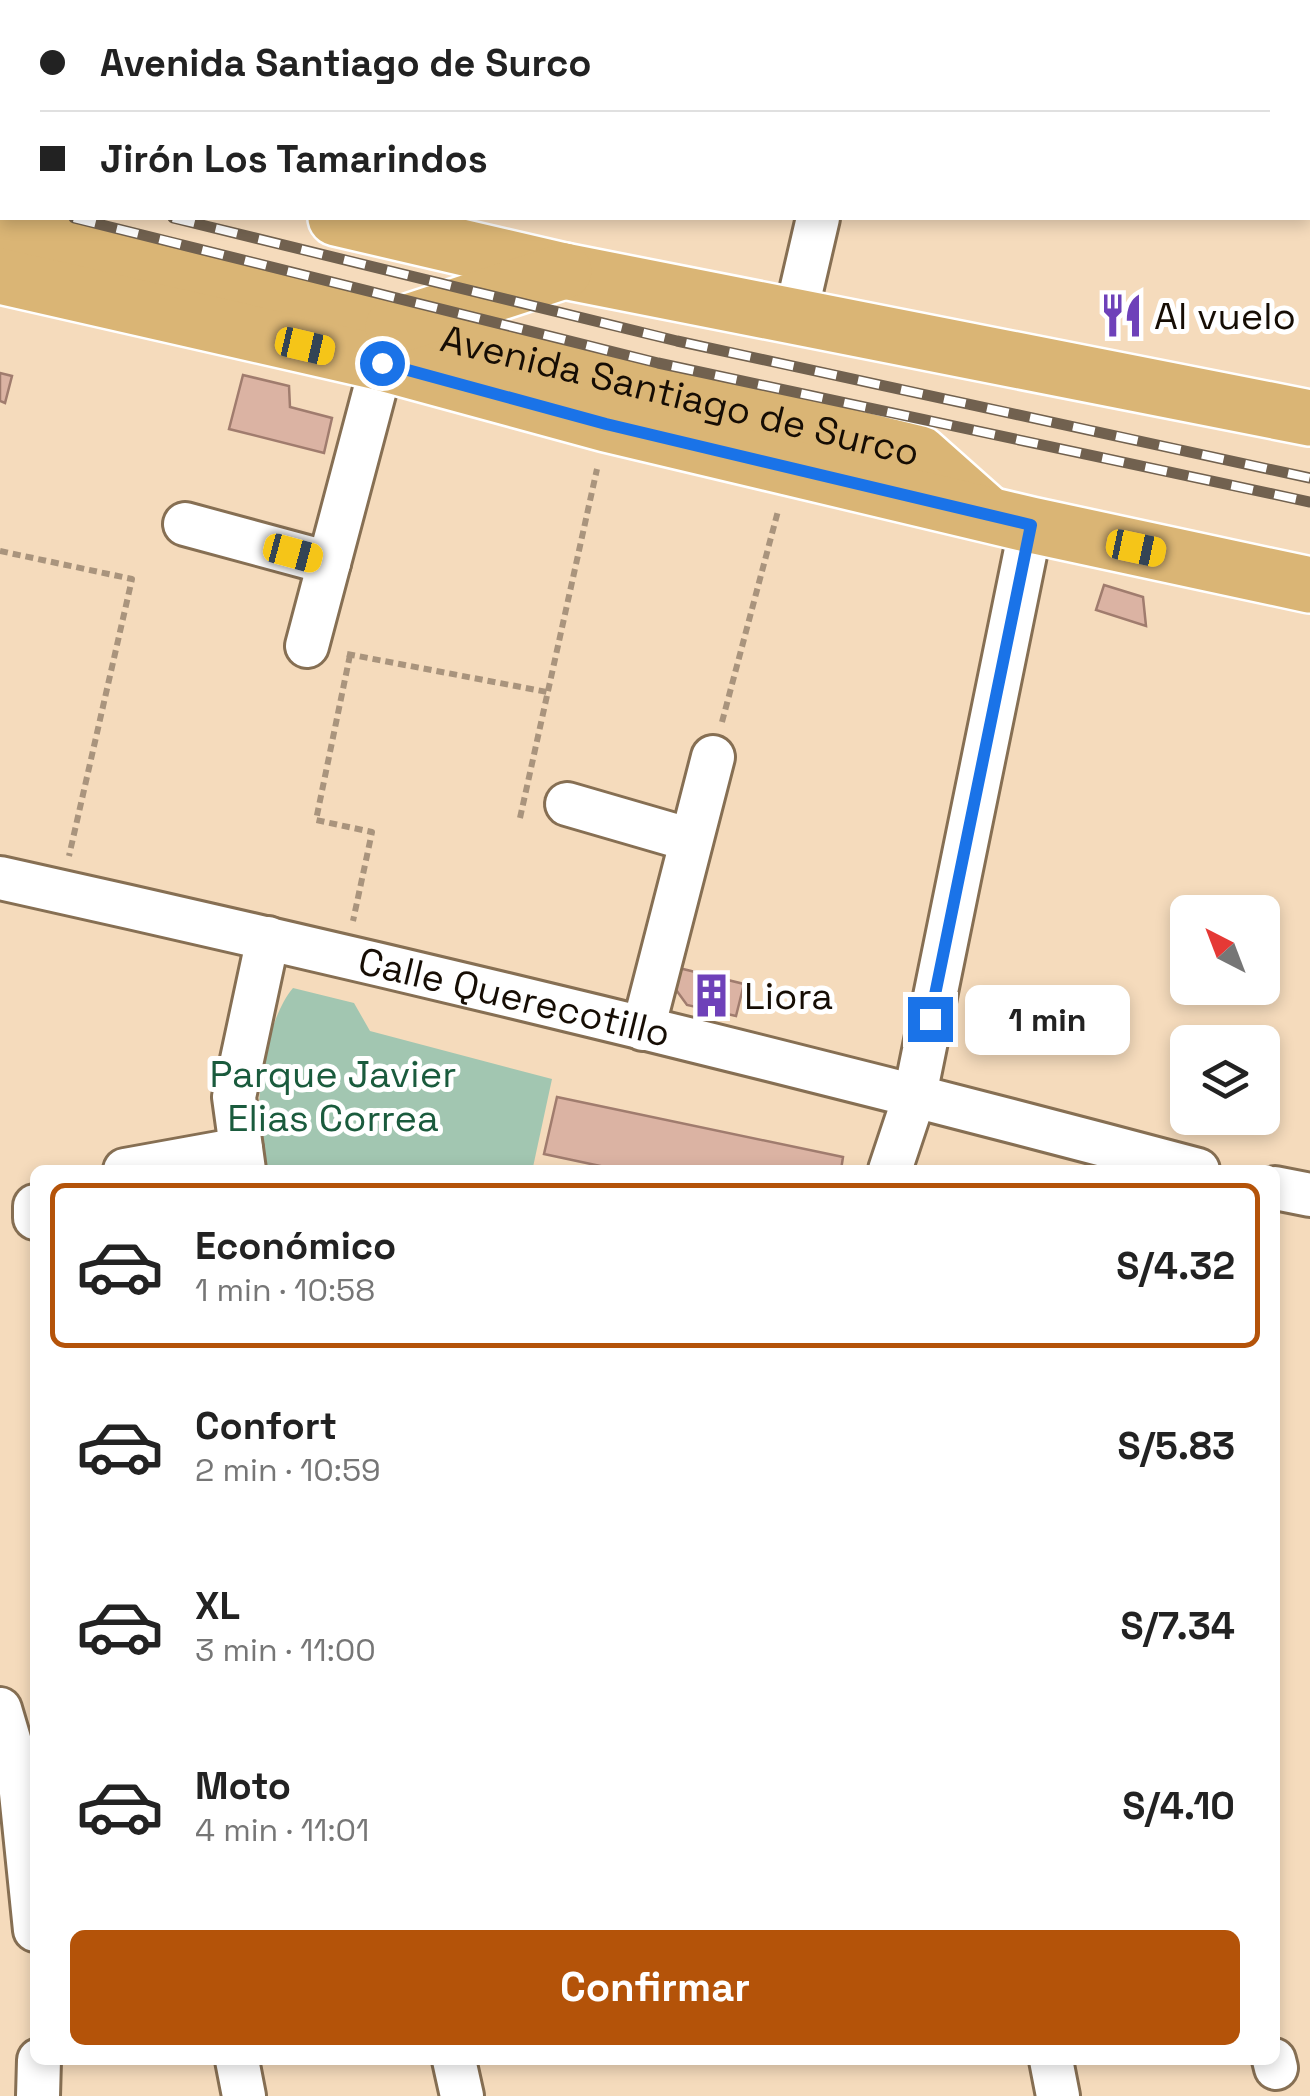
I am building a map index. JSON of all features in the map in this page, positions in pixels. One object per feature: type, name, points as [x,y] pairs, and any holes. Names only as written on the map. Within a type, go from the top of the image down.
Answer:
[{"type":"main road","points":[[345,220],[564,271],[1310,418]]},
{"type":"main road","name":"Avenida Santiago de Surco","points":[[0,230],[387,345],[606,424],[1010,520],[1310,585]]},
{"type":"main road","points":[[387,345],[564,271]]},
{"type":"main road","name":"Avenida Santiago de Surco","points":[[0,276],[387,345],[920,454],[1010,520]]},
{"type":"street","points":[[795,318],[818,220]]},
{"type":"street","points":[[306,646],[387,345]]},
{"type":"street","points":[[892,1165],[915,1095],[1010,520]]},
{"type":"street","points":[[185,524],[329,562]]},
{"type":"street","points":[[643,1029],[713,757]]},
{"type":"street","points":[[567,804],[692,840]]},
{"type":"street","name":"Calle Querecotillo","points":[[0,878],[346,956],[915,1095],[1179,1165]]},
{"type":"street","points":[[184,1165],[242,1160],[234,1097],[268,938]]},
{"type":"street","points":[[1280,1189],[1310,1195]]},
{"type":"street","points":[[0,1708],[19,1773],[30,1881]]},
{"type":"street","points":[[38,2096],[40,2065]]},
{"type":"street","points":[[238,2065],[244,2096]]},
{"type":"street","points":[[455,2065],[462,2096]]},
{"type":"street","points":[[1052,2065],[1058,2096]]},
{"type":"path","points":[[520,818],[606,424]]},
{"type":"path","points":[[713,757],[790,467]]},
{"type":"path","points":[[0,551],[132,579],[61,892]]},
{"type":"path","points":[[306,646],[547,692]]},
{"type":"path","points":[[346,956],[372,832],[316,820],[350,654]]},
{"type":"green space","name":"Parque Javier Elias Correa","points":[[293,988],[354,1003],[370,1031],[552,1079],[533,1165],[260,1165],[258,1126],[262,1075],[282,1005]]},
{"type":"building","points":[[0,373],[12,376],[5,403],[0,401]]},
{"type":"building","points":[[243,375],[289,386],[290,407],[332,418],[324,453],[229,429]]},
{"type":"building","points":[[1104,585],[1143,597],[1146,626],[1096,610]]},
{"type":"building","name":"Liora","points":[[679,968],[744,984],[736,1016],[687,1005],[674,987]]},
{"type":"building","points":[[557,1097],[843,1157],[842,1165],[596,1165],[544,1154]]},
{"type":"railway","points":[[82,220],[658,363],[1310,502]]},
{"type":"railway","points":[[181,220],[677,341],[1310,478]]},
{"type":"place","name":"Al vuelo","points":[[1121,316]]},
{"type":"place","name":"Liora","points":[[711,996]]},
{"type":"route","points":[[382,363],[606,424],[1031,525],[930,1019]]}]
